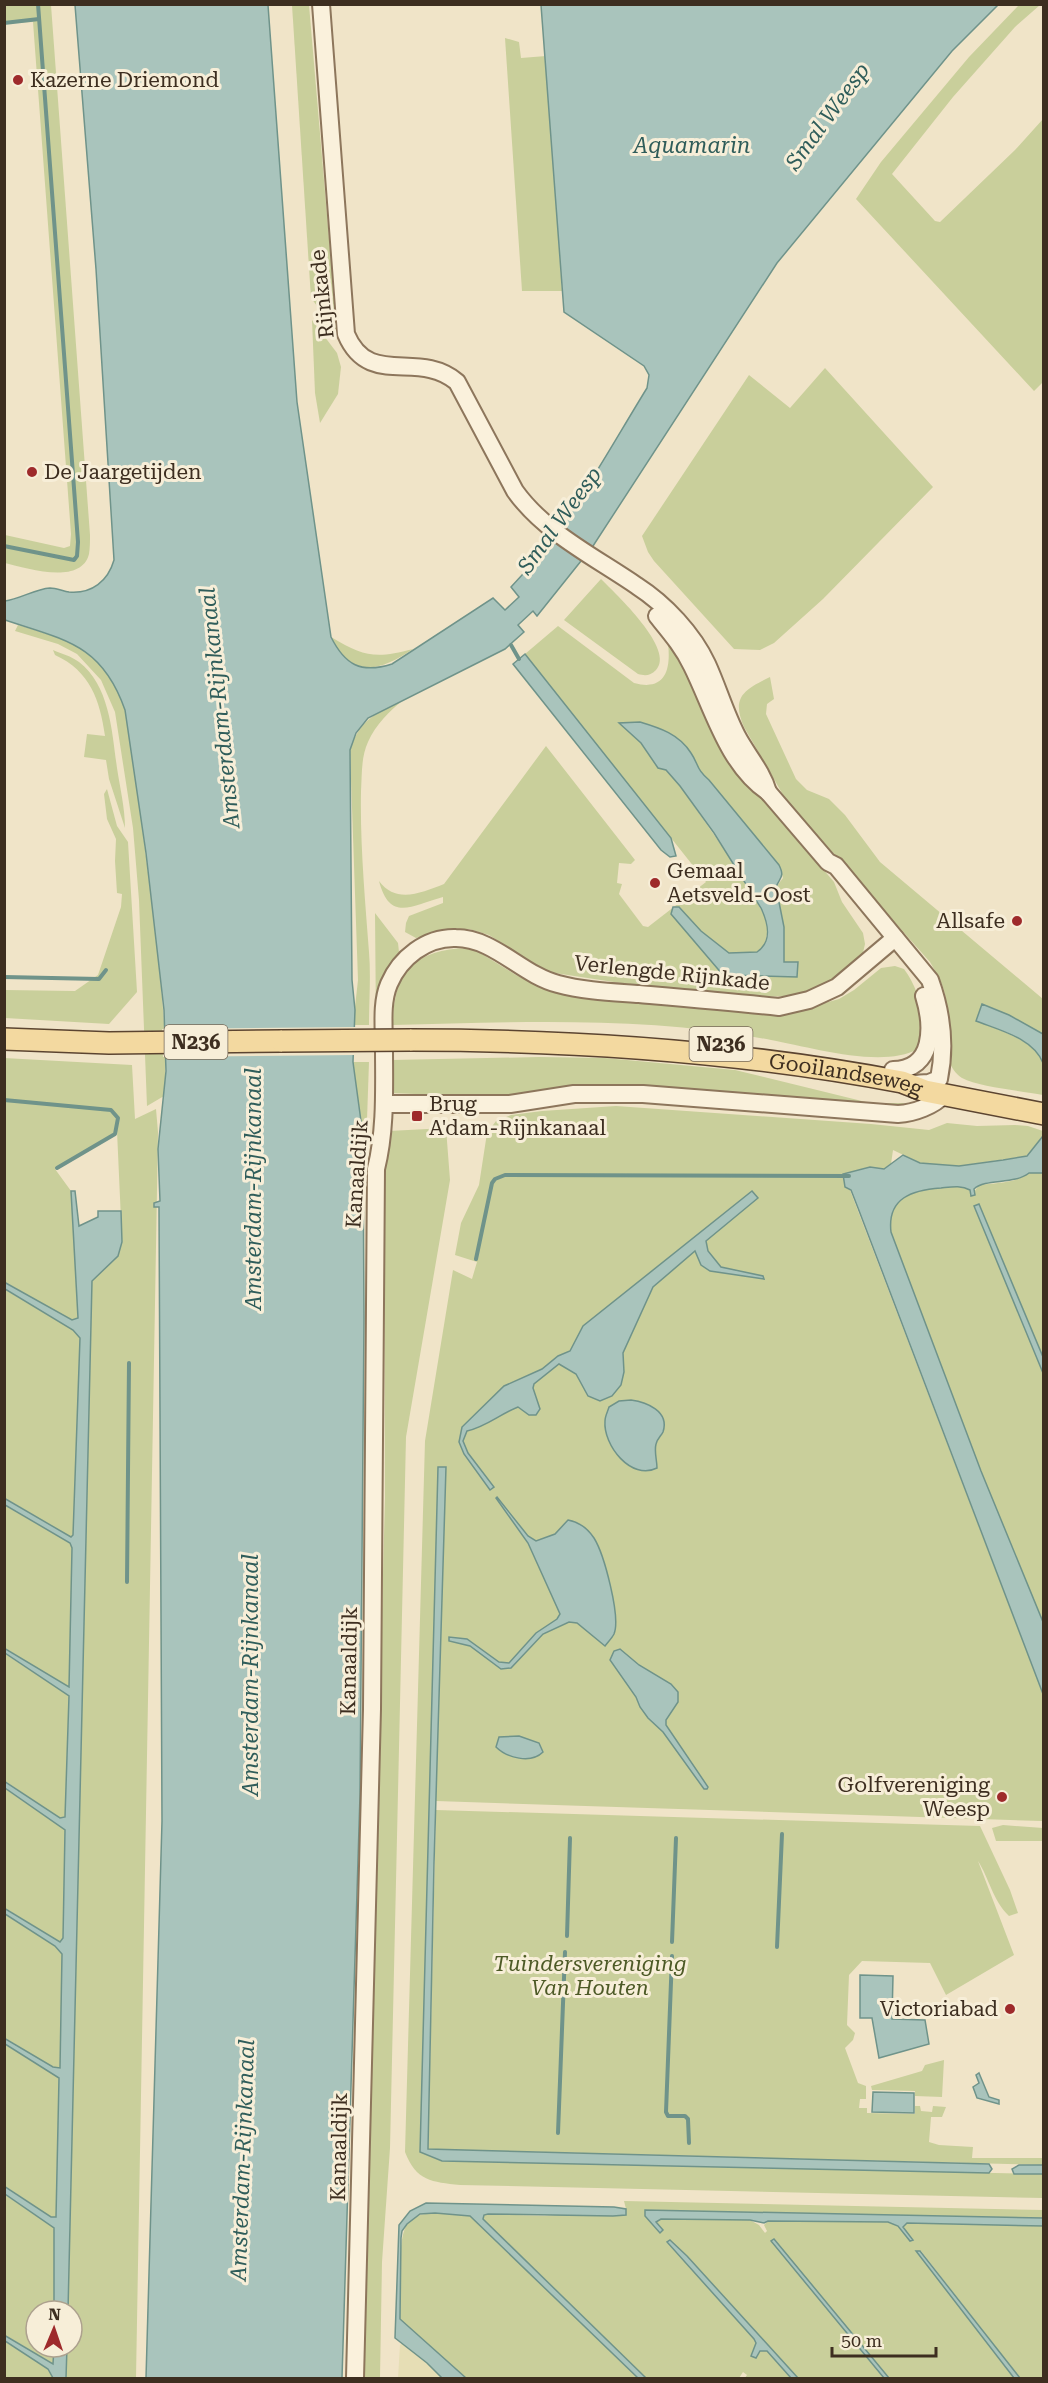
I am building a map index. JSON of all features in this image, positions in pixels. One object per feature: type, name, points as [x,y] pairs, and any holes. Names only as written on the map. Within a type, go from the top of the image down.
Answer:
[{"type":"main road","name":"Gooilandseweg","points":[[4,1039],[109,1043],[502,1040],[520,1036],[554,1035],[659,1038],[823,1057],[1042,1108]]},
{"type":"street","name":"Rijnkade","points":[[321,4],[346,334],[352,348],[369,362],[379,365],[432,368],[447,374],[457,382],[515,490],[537,518],[638,586],[666,610],[694,642],[706,663],[738,737],[764,779],[768,792],[828,862],[836,866],[891,941]]},
{"type":"street","name":"Verlengde Rijnkade","points":[[411,953],[434,941],[456,938],[474,941],[492,949],[539,978],[574,988],[779,1006],[809,1000],[837,987],[891,941]]},
{"type":"street","points":[[891,941],[913,973],[922,991],[927,1008],[929,1029],[928,1042],[918,1062],[901,1077]]},
{"type":"street","points":[[384,1104],[457,1103],[467,1106],[510,1104],[574,1094],[643,1094],[898,1114],[914,1113],[940,1099],[944,1041],[936,996],[930,980],[913,958],[891,941]]},
{"type":"street","name":"Kanaaldijk","points":[[355,2379],[372,1709],[376,1169],[381,1148],[384,1104],[384,1006],[388,986],[397,968],[411,953]]},
{"type":"shaded area","points":[[403,2343],[442,2378],[398,2378],[400,2345]]},
{"type":"green space","points":[[4,5],[51,5],[90,535],[89,554],[84,564],[75,570],[64,572],[39,571],[5,563],[5,535],[64,548],[70,546],[71,534],[33,22],[5,23]]},
{"type":"green space","points":[[292,5],[309,5],[337,332],[311,298]]},
{"type":"green space","points":[[1019,5],[1040,5],[1015,27],[953,97],[892,174],[935,221],[940,222],[1015,150],[1043,119],[1044,381],[1034,391],[856,199],[881,162],[969,57]]},
{"type":"green space","points":[[505,38],[519,42],[521,58],[546,56],[562,291],[522,291]]},
{"type":"green space","points":[[312,320],[337,353],[341,367],[338,394],[320,423],[315,393]]},
{"type":"green space","points":[[825,368],[933,487],[823,599],[774,643],[760,650],[734,649],[654,561],[642,536],[749,375],[790,408]]},
{"type":"green space","points":[[601,579],[630,609],[651,636],[658,649],[660,661],[652,673],[638,674],[564,620]]},
{"type":"green space","points":[[18,625],[70,643],[93,656],[111,677],[124,705],[133,751],[146,852],[164,1021],[164,1096],[147,1106],[139,900],[133,828],[115,712],[101,680],[77,654],[58,644],[15,631]]},
{"type":"green space","points":[[558,626],[634,683],[646,685],[662,679],[666,673],[669,655],[667,636],[752,786],[834,882],[842,902],[863,933],[865,944],[862,957],[843,973],[805,992],[787,996],[747,997],[647,987],[548,972],[489,935],[469,929],[447,930],[416,938],[405,932],[409,916],[443,903],[443,897],[412,907],[396,907],[389,902],[379,881],[386,888],[401,894],[427,891],[444,884],[546,746],[635,860],[631,864],[619,863],[617,883],[622,884],[619,894],[643,926],[648,927],[706,882],[525,654]],"holes":[[[620,723],[691,753],[698,771],[709,780],[779,865],[783,878],[776,887],[784,927],[784,962],[723,975],[713,963],[679,907],[701,931],[729,953],[750,954],[757,952],[765,945],[768,929],[765,917],[742,875],[680,786],[666,770],[658,768],[641,743]]]},
{"type":"green space","points":[[331,637],[353,649],[370,654],[389,654],[413,649],[389,663],[367,667],[348,660],[339,651]]},
{"type":"green space","points":[[53,650],[79,662],[89,672],[103,697],[111,725],[125,828],[109,779],[106,760],[84,757],[87,734],[105,736],[96,699],[85,678],[77,669],[55,655]]},
{"type":"green space","points":[[770,677],[774,699],[767,704],[766,714],[796,779],[807,790],[829,799],[845,815],[880,862],[1043,999],[1043,1034],[993,1008],[976,1021],[1004,1032],[1033,1048],[1043,1062],[1043,1095],[979,1084],[962,1078],[954,1071],[947,1051],[944,991],[930,962],[786,800],[744,727],[739,708],[742,696],[753,686]]},
{"type":"green space","points":[[403,700],[388,714],[371,736],[363,760],[361,831],[370,961],[369,1025],[353,1025],[358,980],[350,750],[364,724],[376,714]]},
{"type":"green space","points":[[107,789],[117,826],[128,842],[137,992],[109,1024],[5,1018],[5,990],[75,991],[98,975],[121,907],[122,894],[117,893],[116,839],[107,819],[104,794]]},
{"type":"green space","points":[[375,913],[398,943],[399,952],[381,986],[376,1024]]},
{"type":"green space","points":[[467,948],[477,951],[539,987],[559,993],[796,1011],[839,999],[881,968],[895,966],[904,969],[915,987],[921,1008],[921,1039],[918,1049],[903,1055],[866,1057],[724,1032],[677,1027],[582,1022],[393,1025],[397,991],[410,967],[433,953]]},
{"type":"green space","points":[[4,1058],[132,1065],[135,1119],[156,1109],[158,1132],[136,2378],[66,2378],[67,2359],[84,2359],[84,2299],[68,2299],[92,1281],[118,1256],[122,1242],[117,1131],[55,1169],[71,1191],[78,1318],[72,1320],[5,1282]]},
{"type":"green space","points":[[605,1058],[735,1070],[870,1103],[912,1105],[893,1109],[744,1093],[642,1087],[550,1090],[488,1097],[391,1093],[392,1060]]},
{"type":"green space","points":[[353,1062],[369,1062],[367,1120],[363,1136]]},
{"type":"green space","points":[[616,1106],[929,1130],[947,1123],[977,1126],[1028,1126],[1043,1131],[1043,1136],[1026,1156],[959,1166],[920,1163],[893,1150],[891,1164],[884,1169],[870,1167],[850,1190],[1043,1694],[1043,1828],[1042,1821],[436,1801],[433,1803],[420,2152],[442,2161],[1043,2174],[1043,2198],[460,2185],[441,2183],[426,2178],[414,2169],[405,2152],[425,1441],[453,1270],[472,1279],[477,1262],[455,1255],[461,1223],[479,1185],[487,1133],[496,1121],[511,1115],[542,1111]]},
{"type":"green space","points":[[446,1128],[450,1180],[406,1437],[390,2148],[382,2262],[380,2378],[362,2378],[385,1498],[384,1151],[389,1131]]},
{"type":"green space","points":[[1029,1173],[1043,1173],[1043,1357],[979,1204],[974,1206],[1043,1373],[1043,1622],[981,1471],[891,1232],[893,1211],[904,1198],[912,1194],[931,1189],[963,1187],[970,1190],[971,1196],[979,1185],[1012,1181]]},
{"type":"green space","points":[[4,1289],[73,1330],[80,1338],[74,1535],[71,1537],[5,1498]]},
{"type":"green space","points":[[4,1505],[70,1543],[72,1548],[69,1688],[5,1648]]},
{"type":"green space","points":[[4,1653],[69,1696],[65,1817],[60,1818],[5,1781]]},
{"type":"green space","points":[[4,1788],[65,1830],[63,1938],[60,1942],[5,1908]]},
{"type":"green space","name":"Tuindersvereniging Van Houten","points":[[436,1810],[980,1826],[1010,1890],[1018,1913],[1009,1916],[1004,1910],[978,1861],[1014,1955],[946,1995],[930,1963],[862,1961],[849,1975],[847,2025],[855,2033],[853,2040],[845,2048],[858,2083],[866,2086],[866,2099],[860,2099],[859,2108],[867,2108],[867,2113],[915,2114],[915,2106],[920,2106],[921,2111],[932,2112],[933,2106],[946,2107],[942,2117],[931,2117],[929,2142],[939,2145],[973,2147],[972,2158],[1043,2158],[1043,2165],[428,2149]]},
{"type":"green space","points":[[1003,1825],[1043,1828],[1043,1841],[996,1841],[992,1828]]},
{"type":"green space","points":[[4,1914],[55,1946],[62,1954],[60,2068],[53,2067],[5,2038]]},
{"type":"green space","points":[[4,2044],[59,2077],[56,2217],[51,2217],[5,2186]]},
{"type":"green space","points":[[944,2060],[942,2097],[915,2096],[915,2091],[872,2090],[871,2086],[922,2071],[925,2065]]},
{"type":"green space","points":[[4,2194],[54,2228],[54,2299],[24,2299],[24,2346],[5,2335]]},
{"type":"green space","points":[[624,2201],[1043,2210],[1043,2218],[646,2210],[645,2215],[660,2233],[663,2230],[656,2222],[661,2219],[750,2220],[759,2225],[765,2233],[767,2231],[764,2225],[768,2221],[888,2222],[898,2226],[912,2240],[903,2227],[907,2223],[1043,2226],[1043,2378],[1020,2378],[921,2251],[917,2251],[1014,2378],[889,2378],[774,2239],[771,2241],[884,2378],[798,2378],[687,2256],[667,2242],[754,2339],[756,2358],[760,2351],[767,2351],[791,2378],[745,2378],[747,2375],[743,2372],[739,2378],[646,2378],[483,2219],[484,2215],[488,2214],[545,2216],[626,2209]]},
{"type":"green space","points":[[435,2213],[470,2216],[638,2378],[466,2378],[400,2319],[400,2253],[405,2228],[415,2217]]},
{"type":"green space","points":[[4,2341],[24,2354],[24,2359],[32,2359],[48,2369],[53,2378],[5,2378]]},
{"type":"water","points":[[75,5],[268,5],[297,402],[331,637],[336,647],[348,660],[355,665],[371,668],[392,664],[493,598],[505,610],[519,597],[511,587],[531,565],[568,516],[647,388],[649,375],[644,366],[564,312],[541,5],[998,5],[952,51],[777,263],[593,546],[537,616],[533,611],[518,625],[524,632],[505,649],[368,718],[356,733],[350,750],[352,980],[355,1010],[353,1062],[363,1136],[364,1319],[360,1795],[342,2378],[146,2378],[162,1821],[159,1207],[154,1207],[154,1203],[160,1201],[158,1149],[166,1071],[164,1010],[146,853],[125,710],[116,688],[93,658],[63,640],[5,620],[5,601],[52,588],[69,592],[85,591],[103,580],[114,560],[96,269]]},
{"type":"water","points":[[525,654],[671,838],[676,856],[670,857],[661,850],[513,664]]},
{"type":"water","points":[[640,722],[668,733],[686,746],[702,773],[779,865],[782,875],[776,887],[784,927],[784,962],[798,962],[797,977],[723,975],[671,914],[673,907],[679,907],[701,931],[729,953],[757,952],[762,948],[767,937],[766,920],[761,908],[714,833],[680,786],[666,770],[658,768],[641,743],[619,723]]},
{"type":"water","points":[[982,1004],[1009,1015],[1043,1034],[1043,1063],[1032,1047],[1023,1041],[976,1021]]},
{"type":"water","points":[[1043,1136],[1043,1173],[1029,1173],[1016,1179],[979,1186],[974,1189],[975,1195],[971,1196],[970,1190],[960,1187],[930,1189],[911,1194],[897,1204],[893,1211],[891,1232],[981,1471],[1043,1622],[1043,1694],[851,1190],[845,1187],[843,1174],[870,1167],[884,1169],[903,1155],[920,1163],[959,1166],[1027,1156]]},
{"type":"water","points":[[71,1191],[75,1191],[79,1226],[98,1217],[98,1211],[121,1211],[122,1242],[118,1256],[92,1281],[68,2299],[54,2299],[54,2228],[5,2194],[4,2186],[51,2217],[56,2217],[59,2078],[5,2044],[4,2038],[53,2067],[60,2068],[62,1954],[55,1946],[5,1914],[4,1908],[60,1942],[63,1938],[65,1830],[5,1788],[4,1781],[60,1818],[65,1817],[69,1696],[5,1653],[4,1648],[69,1687],[72,1548],[70,1543],[5,1505],[4,1498],[71,1537],[73,1535],[80,1338],[73,1330],[5,1289],[4,1282],[72,1320],[78,1318]]},
{"type":"water","points":[[752,1191],[758,1198],[706,1241],[708,1251],[721,1267],[763,1276],[764,1279],[710,1271],[701,1265],[695,1251],[653,1287],[623,1353],[624,1372],[621,1385],[612,1396],[600,1401],[588,1396],[576,1374],[559,1364],[534,1384],[533,1388],[540,1409],[536,1415],[529,1415],[518,1407],[480,1427],[467,1431],[463,1441],[468,1453],[494,1487],[490,1490],[464,1454],[459,1442],[462,1427],[504,1386],[542,1369],[558,1356],[570,1351],[583,1326]]},
{"type":"water","points":[[979,1204],[1043,1357],[1043,1373],[974,1206]]},
{"type":"water","points":[[631,1400],[650,1405],[663,1418],[663,1432],[655,1447],[657,1468],[647,1471],[638,1470],[629,1465],[620,1458],[609,1440],[605,1421],[609,1407],[619,1401]]},
{"type":"water","points":[[438,1467],[446,1467],[428,2149],[989,2164],[992,2169],[989,2173],[442,2161],[420,2152]]},
{"type":"water","points":[[497,1497],[528,1536],[536,1541],[555,1534],[568,1520],[583,1526],[594,1538],[607,1571],[615,1614],[614,1634],[605,1646],[577,1623],[569,1622],[543,1634],[511,1668],[501,1669],[470,1646],[449,1641],[449,1637],[467,1639],[499,1662],[509,1663],[536,1633],[557,1619],[560,1614],[528,1543]]},
{"type":"water","points":[[620,1649],[639,1665],[671,1684],[678,1692],[678,1702],[666,1720],[666,1725],[708,1787],[707,1789],[704,1789],[663,1732],[648,1718],[610,1660],[614,1651]]},
{"type":"water","points":[[519,1736],[539,1743],[543,1752],[526,1759],[513,1757],[496,1747],[499,1737]]},
{"type":"water","points":[[860,1975],[893,1976],[892,2019],[925,2020],[929,2044],[879,2058],[872,2018],[860,2018]]},
{"type":"water","points":[[979,2073],[989,2097],[999,2100],[999,2104],[977,2098],[973,2087],[979,2083],[976,2075]]},
{"type":"water","points":[[873,2092],[914,2093],[914,2113],[872,2112]]},
{"type":"water","points":[[1019,2165],[1043,2165],[1043,2174],[1014,2174],[1012,2169]]},
{"type":"water","points":[[426,2203],[626,2209],[626,2215],[613,2216],[488,2214],[484,2215],[483,2219],[646,2378],[638,2378],[470,2216],[420,2214],[402,2231],[400,2319],[466,2378],[442,2378],[395,2338],[399,2225],[410,2211]]},
{"type":"water","points":[[645,2210],[1043,2218],[1044,2226],[907,2223],[903,2227],[913,2240],[910,2241],[898,2226],[888,2222],[768,2221],[764,2223],[750,2220],[661,2219],[656,2222],[663,2230],[660,2233],[645,2216]]},
{"type":"water","points":[[774,2239],[889,2378],[884,2378],[771,2241]]},
{"type":"water","points":[[670,2240],[798,2378],[791,2378],[767,2351],[760,2351],[756,2358],[751,2356],[756,2343],[754,2339],[667,2242]]},
{"type":"water","points":[[916,2251],[920,2251],[1020,2378],[1014,2378]]},
{"type":"water","points":[[4,2335],[24,2347],[24,2353],[5,2341]]},
{"type":"water","points":[[33,2359],[45,2359],[53,2364],[53,2359],[67,2359],[66,2378],[53,2378],[48,2369]]},
{"type":"pier","points":[[356,1027],[356,1055],[163,1057],[162,1029]]},
{"type":"waterway","points":[[4,546],[74,560],[77,556],[78,542],[38,4]]},
{"type":"waterway","points":[[4,23],[39,19]]},
{"type":"waterway","points":[[511,645],[519,659]]},
{"type":"waterway","points":[[4,977],[99,979],[106,970]]},
{"type":"waterway","points":[[4,1100],[111,1110],[118,1118],[115,1134],[57,1168]]},
{"type":"waterway","points":[[476,1259],[492,1183],[495,1179],[505,1175],[849,1176]]},
{"type":"waterway","points":[[127,1582],[129,1363]]},
{"type":"waterway","points":[[777,1947],[782,1834]]},
{"type":"waterway","points":[[567,1936],[570,1838]]},
{"type":"waterway","points":[[672,1942],[676,1838]]},
{"type":"waterway","points":[[558,2133],[565,1952]]},
{"type":"waterway","points":[[672,1956],[666,2112],[668,2116],[685,2116],[688,2119],[689,2143]]},
{"type":"place","name":"Kazerne Driemond","points":[[18,80]]},
{"type":"place","name":"De Jaargetijden","points":[[32,472]]},
{"type":"place","name":"Gemaal Aetsveld-Oost","points":[[655,883]]},
{"type":"place","name":"Allsafe","points":[[1017,921]]},
{"type":"place","name":"Brug A'dam-Rijnkanaal","points":[[417,1116]]},
{"type":"place","name":"Golfvereniging Weesp","points":[[1002,1797]]},
{"type":"place","name":"Victoriabad","points":[[1010,2009]]},
{"type":"water label","name":"Smal Weesp","points":[[827,116]]},
{"type":"water label","name":"Aquamarin","points":[[692,145]]},
{"type":"water label","name":"Smal Weesp","points":[[559,520]]},
{"type":"water label","name":"Amsterdam-Rijnkanaal","points":[[219,708]]},
{"type":"water label","name":"Amsterdam-Rijnkanaal","points":[[253,1189]]},
{"type":"water label","name":"Amsterdam-Rijnkanaal","points":[[250,1675]]},
{"type":"water label","name":"Amsterdam-Rijnkanaal","points":[[242,2160]]}]
